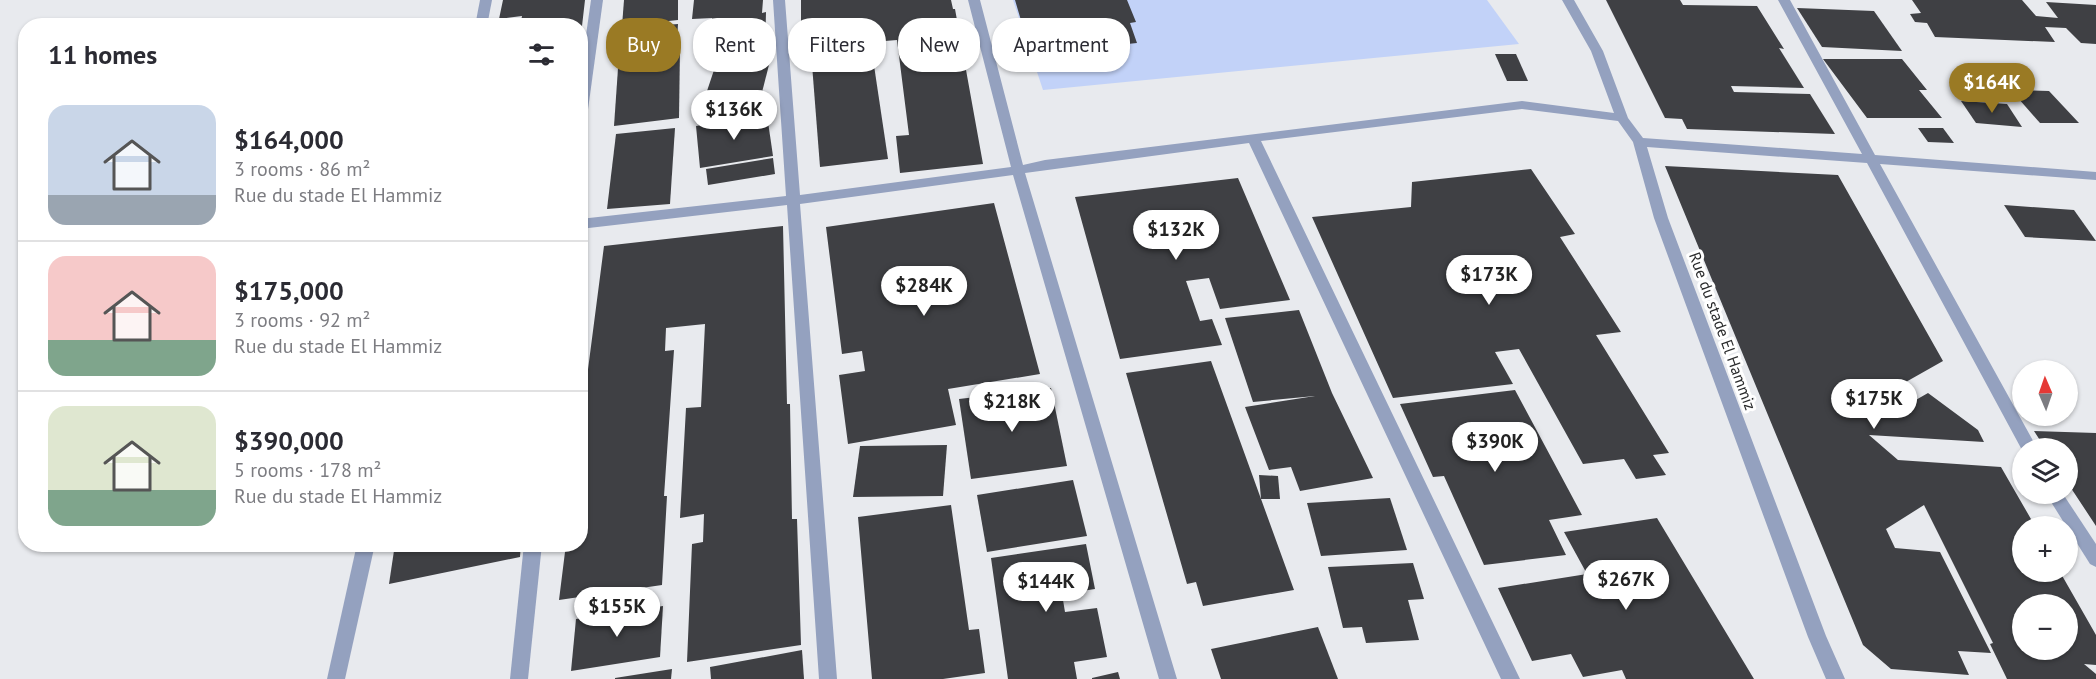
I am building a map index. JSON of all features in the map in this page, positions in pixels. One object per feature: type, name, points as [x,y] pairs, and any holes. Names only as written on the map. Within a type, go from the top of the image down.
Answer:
[{"type":"street","points":[[483,18],[486,0]]},
{"type":"street","points":[[588,66],[597,0]]},
{"type":"street","points":[[779,0],[828,679]]},
{"type":"street","points":[[974,0],[1018,170],[1168,679]]},
{"type":"street","name":"Rue du stade El Hammiz","points":[[1568,0],[1597,51],[1622,118],[1639,142],[1665,229],[1817,637],[1836,679]]},
{"type":"street","points":[[1785,0],[2024,438]]},
{"type":"street","points":[[588,223],[793,200],[1018,170],[1045,164],[1522,105],[1622,118]]},
{"type":"street","points":[[1253,138],[1511,679]]},
{"type":"street","points":[[1639,142],[2091,176],[2096,190]]},
{"type":"street","points":[[2060,504],[2096,560]]},
{"type":"street","points":[[336,679],[364,552]]},
{"type":"street","points":[[519,679],[532,552]]},
{"type":"shaded area","points":[[1013,0],[1487,0],[1519,44],[1043,90],[1037,72],[1130,72],[1130,18],[1019,18]]},
{"type":"building","points":[[503,0],[585,0],[583,18],[522,18],[522,16],[499,18]]},
{"type":"building","points":[[624,0],[678,0],[678,18],[623,18]]},
{"type":"building","points":[[694,0],[763,0],[762,13],[766,12],[766,18],[692,19]]},
{"type":"building","points":[[801,0],[951,0],[957,18],[898,18],[898,48],[897,40],[886,41],[886,18],[801,18]]},
{"type":"building","points":[[1015,0],[1127,0],[1136,22],[1130,23],[1130,18],[1020,18]]},
{"type":"building","points":[[1606,0],[1680,0],[1683,5],[1757,6],[1784,49],[1779,48],[1804,88],[1731,86],[1734,92],[1810,94],[1835,134],[1687,129],[1682,119],[1665,118]]},
{"type":"building","points":[[1912,0],[2022,0],[2036,16],[2058,18],[2046,2],[2096,5],[2096,44],[2081,43],[2066,28],[2045,27],[2055,42],[1935,37],[1927,23],[1915,22],[1910,14],[1921,13]]},
{"type":"building","points":[[1797,8],[1874,11],[1902,51],[1822,47]]},
{"type":"building","points":[[1130,23],[1137,43],[1130,44]]},
{"type":"building","points":[[1495,54],[1516,54],[1528,81],[1507,81]]},
{"type":"building","points":[[1823,59],[1902,59],[1927,90],[1919,90],[1942,118],[1867,118]]},
{"type":"building","points":[[618,72],[680,72],[679,118],[614,126]]},
{"type":"building","points":[[713,72],[767,72],[760,100],[704,100]]},
{"type":"building","points":[[813,72],[875,72],[888,159],[820,167]]},
{"type":"building","points":[[901,72],[966,72],[983,164],[900,173],[896,136],[909,135]]},
{"type":"building","points":[[2011,90],[2049,91],[2079,123],[2040,123]]},
{"type":"building","points":[[1961,101],[2007,104],[2022,127],[1976,123]]},
{"type":"building","points":[[767,115],[773,156],[700,168],[696,126]]},
{"type":"building","points":[[675,128],[670,204],[607,209],[616,134]]},
{"type":"building","points":[[1918,128],[1943,128],[1954,143],[1928,142]]},
{"type":"building","points":[[773,158],[775,174],[708,185],[706,169]]},
{"type":"building","points":[[1665,166],[1838,175],[1943,361],[1897,387],[1907,405],[1928,393],[1978,430],[1984,442],[1869,435],[1898,460],[2001,467],[2012,486],[2012,504],[2022,504],[2029,516],[2012,516],[2012,582],[2066,582],[2073,594],[2012,594],[2012,660],[2078,660],[2078,604],[2096,635],[2096,665],[2084,664],[2096,674],[2096,679],[2007,679],[1990,644],[1993,643],[1924,505],[1886,529],[1895,548],[1940,552],[1991,653],[1958,651],[1969,675],[1891,669],[1863,645]]},
{"type":"building","points":[[1531,169],[1575,234],[1560,237],[1621,332],[1596,335],[1669,453],[1653,455],[1666,475],[1636,479],[1624,459],[1583,464],[1519,349],[1495,352],[1513,384],[1393,398],[1312,217],[1411,207],[1412,182]]},
{"type":"building","points":[[1238,178],[1290,300],[1220,309],[1209,278],[1186,281],[1200,321],[1212,319],[1222,345],[1120,359],[1075,197]]},
{"type":"building","points":[[994,203],[1040,374],[948,389],[956,425],[848,444],[839,375],[865,371],[862,351],[842,354],[826,227]]},
{"type":"building","points":[[2004,205],[2074,210],[2096,241],[2025,237]]},
{"type":"building","points":[[783,226],[787,404],[790,404],[792,519],[797,519],[801,645],[687,662],[692,544],[703,542],[704,514],[680,518],[686,408],[701,407],[705,324],[666,328],[665,351],[674,350],[664,496],[667,496],[662,585],[559,600],[565,552],[588,552],[588,369],[604,246]]},
{"type":"building","points":[[1299,310],[1332,393],[1373,478],[1300,491],[1291,467],[1269,470],[1245,407],[1315,396],[1253,402],[1225,318]]},
{"type":"building","points":[[1211,361],[1294,590],[1203,606],[1196,582],[1187,584],[1126,373]]},
{"type":"building","points":[[1051,388],[1067,466],[971,479],[959,399]]},
{"type":"building","points":[[1515,390],[1582,515],[1549,520],[1566,555],[1484,565],[1444,476],[1433,477],[1400,404]]},
{"type":"building","points":[[2034,431],[2096,433],[2096,526],[2078,499],[2078,438],[2039,438]]},
{"type":"building","points":[[947,445],[943,496],[853,497],[860,446]]},
{"type":"building","points":[[1259,475],[1278,476],[1280,499],[1261,499]]},
{"type":"building","points":[[1073,480],[1087,536],[987,552],[977,495]]},
{"type":"building","points":[[1390,498],[1407,550],[1321,556],[1307,503]]},
{"type":"building","points":[[951,505],[969,630],[979,629],[985,673],[943,679],[872,679],[858,517]]},
{"type":"building","points":[[1657,518],[1754,679],[1626,679],[1622,670],[1583,677],[1571,654],[1532,661],[1498,588],[1587,574],[1564,532]]},
{"type":"building","points":[[1086,544],[1095,589],[1062,594],[1065,612],[1097,608],[1107,657],[1074,662],[1077,679],[1008,679],[991,558]]},
{"type":"building","points":[[394,552],[520,552],[520,557],[389,584]]},
{"type":"building","points":[[1413,563],[1424,599],[1408,600],[1419,640],[1366,643],[1362,627],[1343,628],[1328,567]]},
{"type":"building","points":[[663,606],[660,657],[571,671],[576,619]]},
{"type":"building","points":[[1318,627],[1338,679],[1221,679],[1211,649]]},
{"type":"building","points":[[802,650],[804,679],[711,679],[710,667]]},
{"type":"building","points":[[672,669],[671,679],[615,679],[615,678]]},
{"type":"building","points":[[1118,672],[1120,679],[1092,679],[1092,678]]}]
